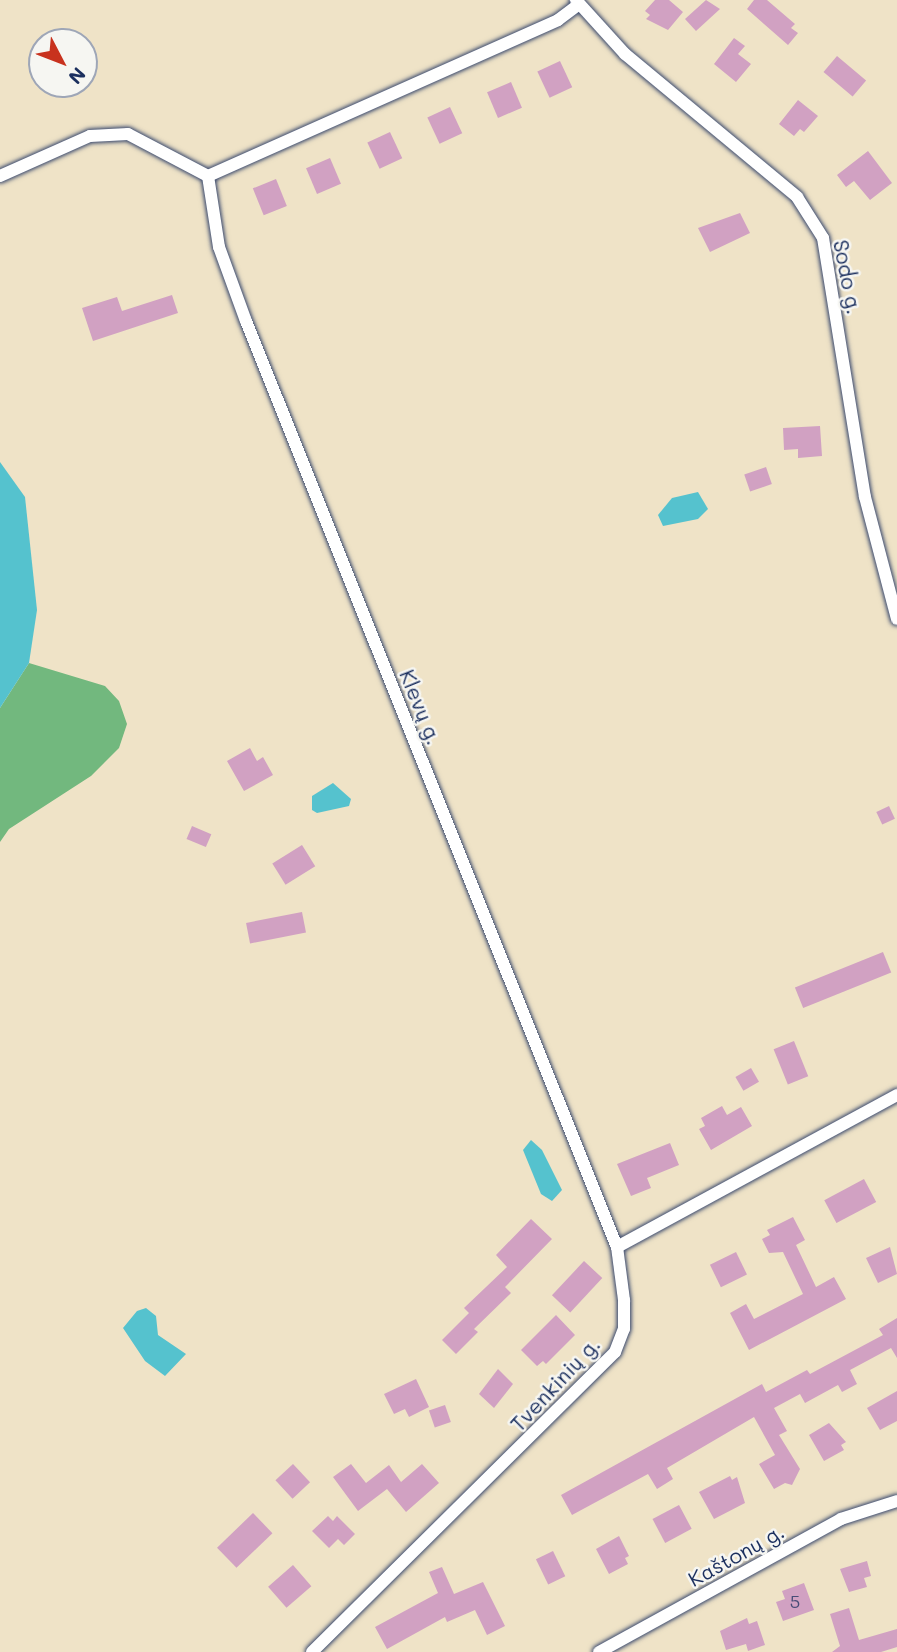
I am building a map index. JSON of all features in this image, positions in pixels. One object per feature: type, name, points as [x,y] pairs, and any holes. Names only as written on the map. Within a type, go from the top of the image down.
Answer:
[{"type":"street","points":[[0,176],[90,136],[128,134],[208,176],[558,20],[577,2]]},
{"type":"street","name":"Sodo g.","points":[[577,2],[625,54],[797,197],[823,238],[865,497],[897,619]]},
{"type":"street","name":"Klevų g.","points":[[208,176],[219,247],[246,321],[617,1247]]},
{"type":"street","points":[[617,1247],[897,1095]]},
{"type":"street","name":"Tvenkinių g.","points":[[312,1652],[615,1352],[624,1329],[624,1300],[617,1247]]},
{"type":"street","name":"Kaštonų g.","points":[[599,1652],[841,1519],[897,1501]]},
{"type":"green space","points":[[29,663],[105,686],[119,701],[127,724],[119,748],[91,776],[9,829],[0,842],[0,708]]},
{"type":"water","points":[[0,462],[25,497],[37,610],[29,663],[0,708]]},
{"type":"water","points":[[698,492],[708,509],[698,519],[663,526],[658,515],[672,498]]},
{"type":"water","points":[[333,783],[351,799],[349,806],[317,813],[312,810],[312,796]]},
{"type":"water","points":[[531,1140],[542,1150],[562,1190],[552,1201],[541,1194],[523,1150]]},
{"type":"water","points":[[146,1308],[156,1316],[158,1335],[186,1354],[165,1376],[145,1361],[123,1328],[137,1311]]},
{"type":"building","points":[[655,0],[669,0],[683,12],[668,30],[646,19],[650,15],[645,11]]},
{"type":"building","points":[[706,0],[720,9],[696,31],[685,19]]},
{"type":"building","points":[[754,0],[767,0],[795,24],[791,28],[798,33],[788,45],[747,9]]},
{"type":"building","points":[[734,38],[745,46],[738,54],[751,64],[736,82],[714,64]]},
{"type":"building","points":[[837,56],[866,80],[853,97],[824,72]]},
{"type":"building","points":[[560,61],[572,87],[550,98],[537,72]]},
{"type":"building","points":[[511,82],[522,108],[498,118],[487,92]]},
{"type":"building","points":[[798,100],[818,116],[804,132],[800,129],[794,136],[779,124]]},
{"type":"building","points":[[450,107],[462,133],[440,144],[427,118]]},
{"type":"building","points":[[390,132],[402,158],[380,169],[367,143]]},
{"type":"building","points":[[868,151],[892,183],[870,200],[854,181],[846,187],[837,175]]},
{"type":"building","points":[[330,158],[341,184],[317,194],[306,168]]},
{"type":"building","points":[[276,179],[287,206],[264,215],[253,188]]},
{"type":"building","points":[[740,213],[750,233],[710,252],[698,228]]},
{"type":"building","points":[[172,295],[178,313],[93,341],[82,308],[117,297],[122,311]]},
{"type":"building","points":[[820,426],[822,456],[798,458],[798,449],[784,450],[783,428]]},
{"type":"building","points":[[766,467],[772,484],[750,492],[744,474]]},
{"type":"building","points":[[250,748],[257,761],[263,757],[273,775],[244,791],[227,761]]},
{"type":"building","points":[[889,806],[895,819],[882,825],[876,812]]},
{"type":"building","points":[[192,826],[211,834],[206,847],[187,839]]},
{"type":"building","points":[[302,845],[315,866],[286,885],[272,864]]},
{"type":"building","points":[[302,912],[306,933],[250,943],[246,923]]},
{"type":"building","points":[[883,952],[891,972],[803,1008],[795,988]]},
{"type":"building","points":[[794,1041],[808,1076],[788,1084],[774,1049]]},
{"type":"building","points":[[751,1068],[759,1082],[743,1091],[735,1077]]},
{"type":"building","points":[[722,1106],[727,1115],[741,1107],[752,1126],[711,1150],[699,1129],[705,1126],[701,1118]]},
{"type":"building","points":[[670,1143],[679,1165],[647,1178],[651,1188],[631,1196],[617,1164]]},
{"type":"building","points":[[864,1179],[876,1202],[836,1223],[824,1200]]},
{"type":"building","points":[[793,1217],[805,1240],[796,1245],[816,1287],[834,1277],[846,1299],[749,1350],[730,1313],[746,1304],[754,1319],[803,1294],[783,1252],[769,1253],[762,1239],[770,1235],[767,1230]]},
{"type":"building","points":[[531,1219],[552,1239],[505,1287],[511,1293],[474,1329],[478,1332],[456,1354],[442,1340],[469,1313],[464,1308],[507,1267],[496,1255]]},
{"type":"building","points":[[890,1247],[897,1274],[878,1283],[866,1258]]},
{"type":"building","points":[[736,1252],[747,1274],[721,1287],[710,1265]]},
{"type":"building","points":[[584,1261],[602,1278],[570,1312],[552,1295]]},
{"type":"building","points":[[556,1315],[575,1335],[546,1364],[543,1361],[537,1366],[521,1350]]},
{"type":"building","points":[[897,1318],[897,1358],[891,1348],[850,1370],[857,1384],[842,1392],[838,1385],[805,1403],[800,1394],[774,1408],[787,1431],[779,1435],[800,1469],[792,1485],[785,1483],[774,1489],[759,1464],[775,1455],[754,1417],[667,1468],[673,1479],[657,1489],[648,1474],[572,1515],[561,1495],[762,1384],[766,1392],[807,1370],[810,1374],[883,1335],[879,1329]]},
{"type":"building","points":[[498,1369],[513,1384],[494,1408],[479,1394]]},
{"type":"building","points":[[416,1379],[429,1407],[409,1417],[405,1409],[394,1414],[384,1394]]},
{"type":"building","points":[[897,1391],[897,1421],[880,1430],[867,1408]]},
{"type":"building","points":[[445,1405],[451,1422],[435,1428],[429,1411]]},
{"type":"building","points":[[829,1423],[846,1442],[841,1445],[844,1450],[824,1461],[809,1435]]},
{"type":"building","points":[[293,1464],[310,1482],[292,1499],[275,1480]]},
{"type":"building","points":[[351,1464],[366,1483],[389,1465],[401,1482],[422,1464],[439,1483],[406,1512],[387,1489],[358,1511],[333,1477]]},
{"type":"building","points":[[730,1476],[732,1480],[737,1477],[745,1503],[714,1519],[699,1492]]},
{"type":"building","points":[[679,1505],[692,1529],[665,1543],[653,1519]]},
{"type":"building","points":[[253,1513],[272,1533],[236,1568],[217,1548]]},
{"type":"building","points":[[328,1516],[333,1521],[337,1516],[355,1534],[344,1545],[338,1539],[329,1548],[312,1531]]},
{"type":"building","points":[[619,1536],[629,1556],[625,1558],[628,1564],[609,1574],[596,1549]]},
{"type":"building","points":[[553,1551],[565,1576],[548,1584],[536,1559]]},
{"type":"building","points":[[867,1561],[871,1576],[864,1578],[867,1587],[849,1592],[840,1569]]},
{"type":"building","points":[[293,1565],[311,1586],[286,1608],[268,1587]]},
{"type":"building","points":[[442,1567],[454,1594],[483,1582],[505,1626],[487,1635],[475,1610],[447,1622],[445,1617],[387,1649],[375,1627],[438,1593],[429,1572]]},
{"type":"building","points":[[804,1583],[814,1610],[783,1621],[776,1602],[785,1599],[782,1591]]},
{"type":"building","points":[[849,1608],[859,1640],[897,1629],[897,1647],[881,1652],[832,1652],[840,1646],[830,1614]]},
{"type":"building","points":[[747,1618],[749,1624],[757,1621],[765,1645],[748,1651],[746,1644],[726,1650],[720,1631]]}]
